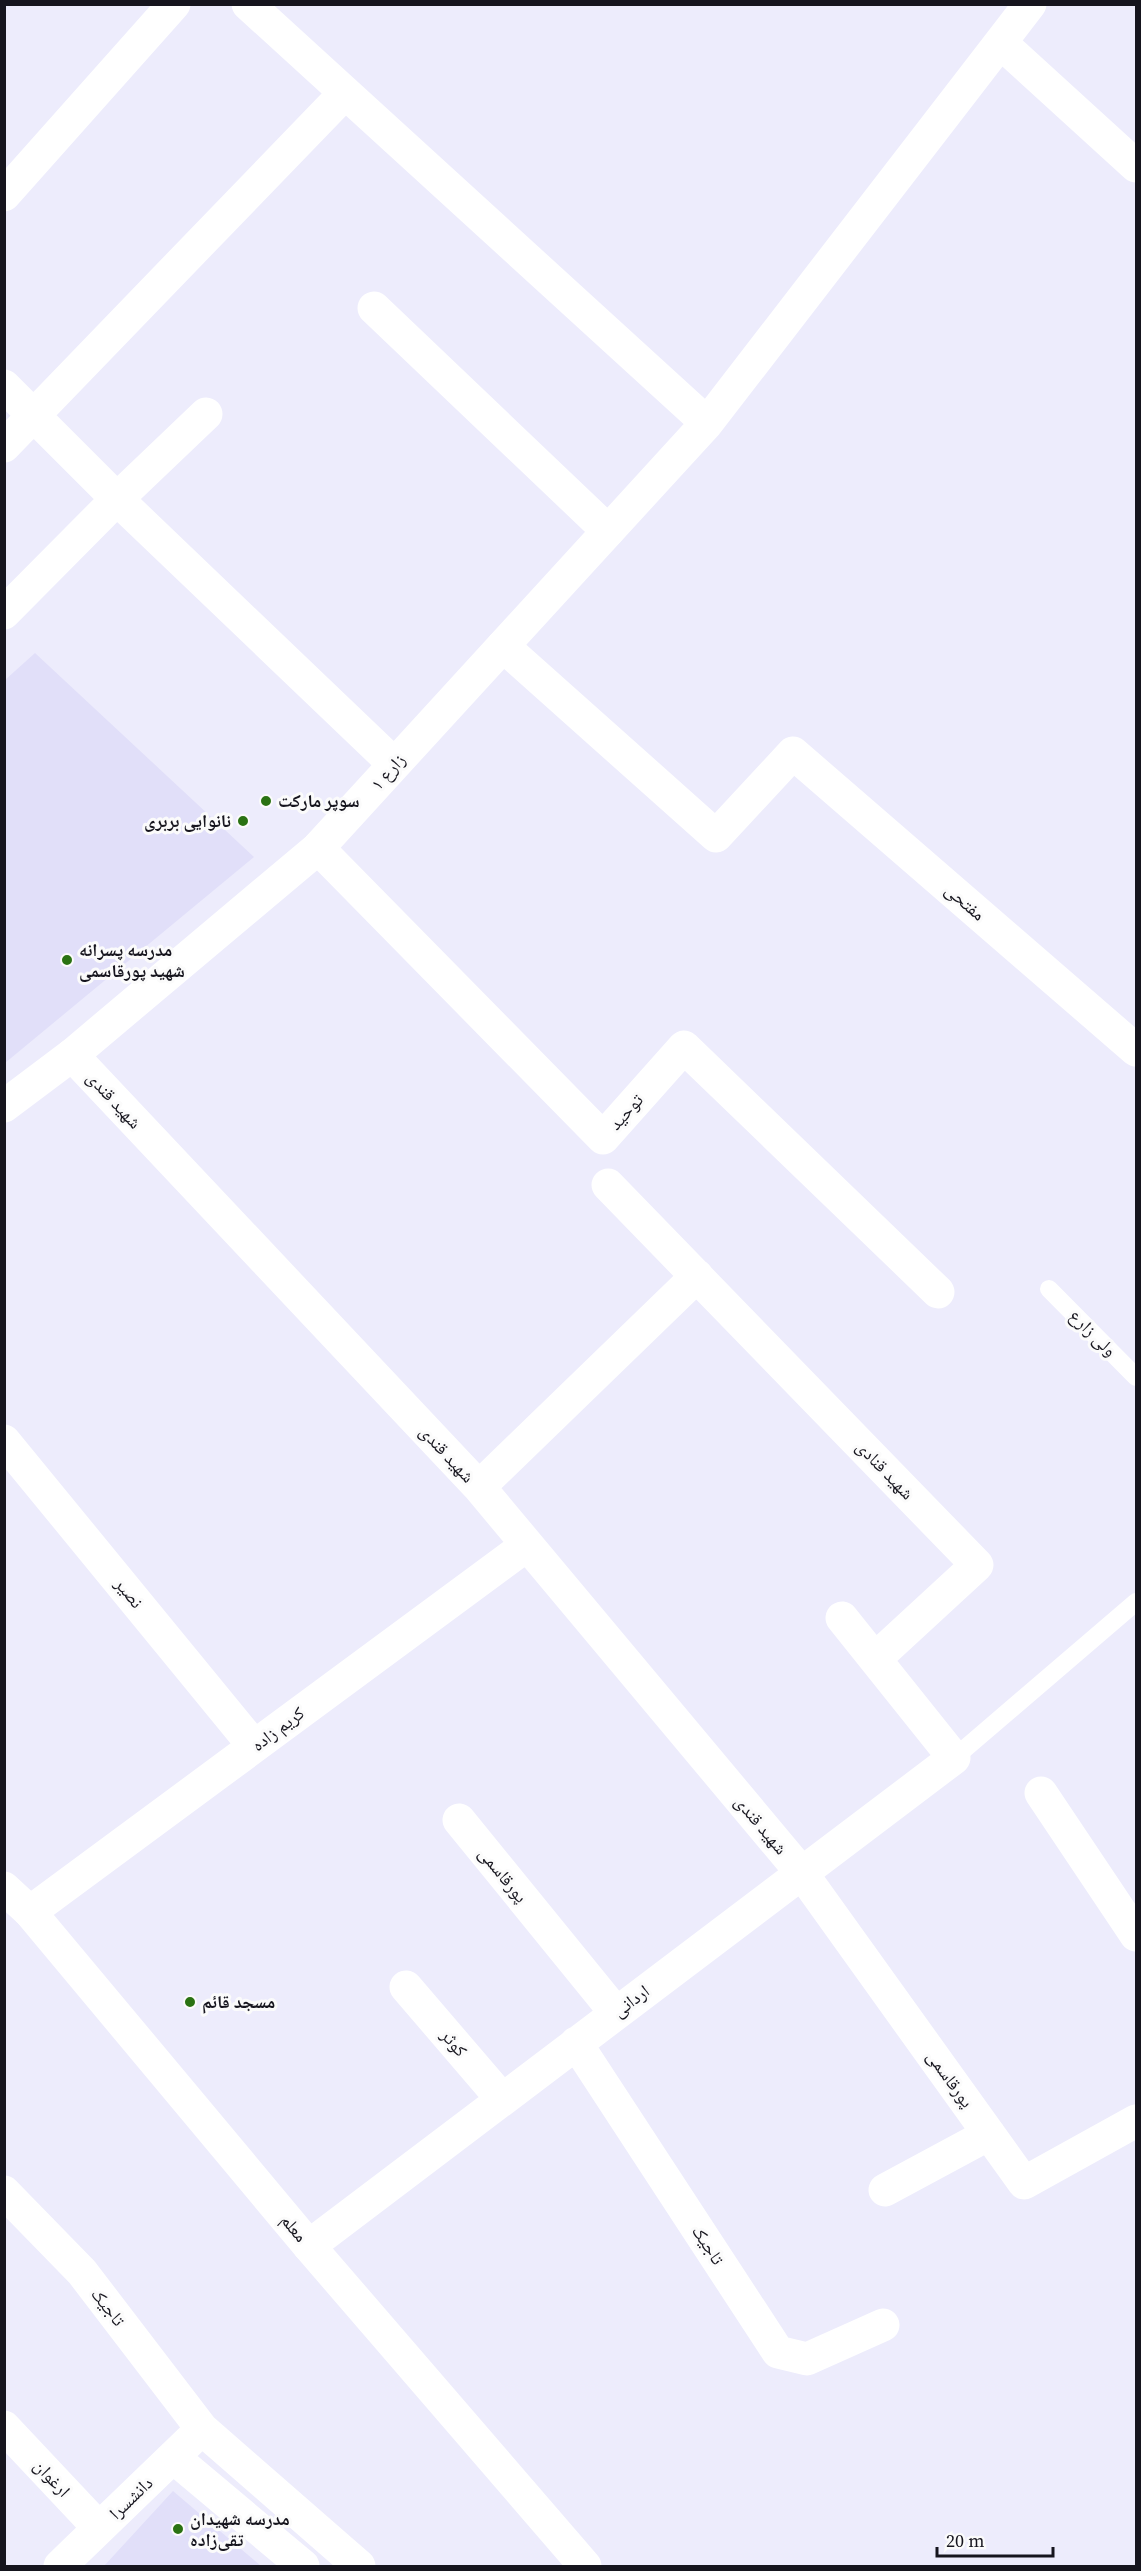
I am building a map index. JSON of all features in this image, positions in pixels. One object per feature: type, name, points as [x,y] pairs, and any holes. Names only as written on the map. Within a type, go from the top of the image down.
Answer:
[{"type":"street","points":[[4,195],[174,4]]},
{"type":"street","points":[[248,4],[707,423]]},
{"type":"street","name":"زارع ۱","points":[[4,1106],[72,1054],[318,848],[707,423],[1030,4]]},
{"type":"street","points":[[1001,43],[1137,166]]},
{"type":"street","points":[[4,446],[345,93]]},
{"type":"street","points":[[374,308],[608,531]]},
{"type":"street","points":[[4,386],[117,499],[394,764]]},
{"type":"street","points":[[4,613],[117,499],[206,414]]},
{"type":"street","name":"مفتحی","points":[[502,646],[716,836],[793,753],[1137,1050]]},
{"type":"street","name":"توحید","points":[[318,848],[603,1138],[684,1047],[938,1292]]},
{"type":"street","name":"شهید قندی","points":[[72,1054],[479,1487],[801,1872]]},
{"type":"street","name":"شهید قنادی","points":[[608,1185],[977,1564],[875,1659]]},
{"type":"street","points":[[479,1487],[697,1276]]},
{"type":"street","name":"نصیر","points":[[4,1441],[254,1746]]},
{"type":"street","name":"کریم زاده","points":[[30,1912],[527,1545]]},
{"type":"street","points":[[842,1618],[954,1758]]},
{"type":"street","name":"اردانی","points":[[309,2246],[954,1758]]},
{"type":"street","points":[[1041,1793],[1137,1935]]},
{"type":"street","name":"پورقاسمی","points":[[459,1820],[616,2013]]},
{"type":"street","name":"پورقاسمی","points":[[801,1872],[1024,2183],[1137,2121]]},
{"type":"street","name":"معلم","points":[[4,1888],[30,1912],[309,2246],[585,2566]]},
{"type":"street","name":"کوثر","points":[[406,1987],[502,2099]]},
{"type":"street","name":"تاجیک","points":[[576,2043],[778,2352],[807,2359],[883,2325]]},
{"type":"street","points":[[885,2190],[989,2134]]},
{"type":"street","name":"تاجیک","points":[[4,2192],[81,2272],[202,2429],[359,2566]]},
{"type":"street","name":"ارغوان","points":[[4,2427],[99,2528]]},
{"type":"street","name":"دانشسرا","points":[[60,2566],[202,2429]]},
{"type":"street","points":[[173,2457],[303,2566]]},
{"type":"lane","name":"ولی زارع","points":[[1049,1289],[1137,1377]]},
{"type":"lane","points":[[954,1758],[1137,1602]]},
{"type":"shaded area","name":"مدرسه پسرانه شهید پورقاسمی","points":[[35,653],[254,857],[5,1063],[5,680]]},
{"type":"shaded area","name":"مدرسه شهیدان تقی‌زاده","points":[[173,2491],[261,2566],[104,2566]]},
{"type":"place","name":"سوپر مارکت","points":[[266,801]]},
{"type":"place","name":"نانوایی بربری","points":[[243,821]]},
{"type":"place","name":"مدرسه پسرانه شهید پورقاسمی","points":[[67,960]]},
{"type":"place","name":"مسجد قائم","points":[[190,2002]]},
{"type":"place","name":"مدرسه شهیدان تقی‌زاده","points":[[178,2529]]}]
